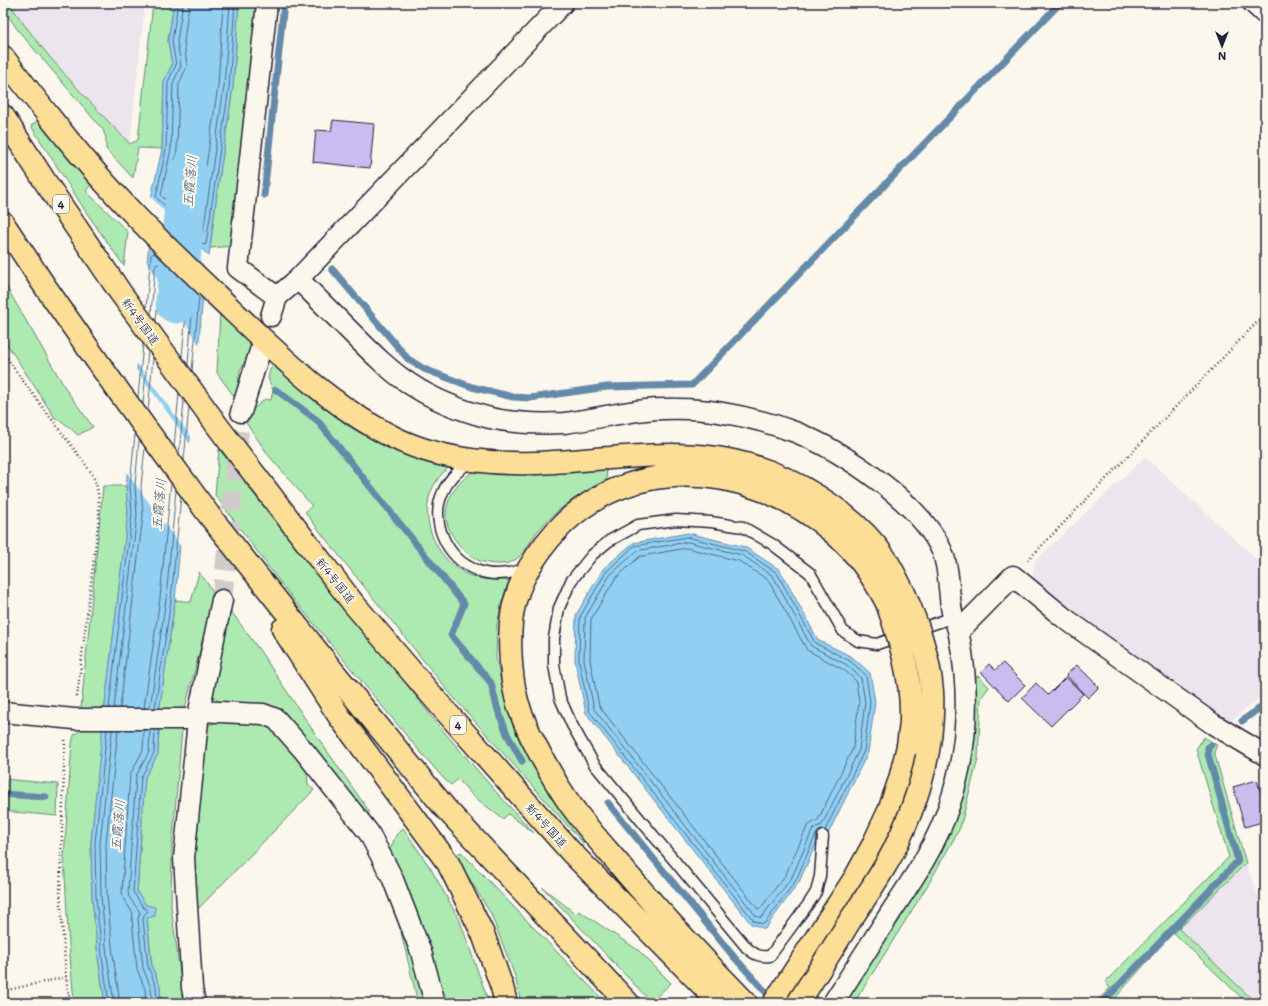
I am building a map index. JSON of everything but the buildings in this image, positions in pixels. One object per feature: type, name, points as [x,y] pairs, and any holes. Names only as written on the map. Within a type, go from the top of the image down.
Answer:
[{"type":"highway","points":[[3,57],[57,126],[106,184],[179,259],[294,367],[326,394],[362,420],[397,439],[433,452],[472,460],[516,464],[609,458],[692,456],[733,461],[767,471],[801,486],[830,504],[860,529],[884,557],[896,598],[901,643],[908,679],[911,718],[908,746],[900,779],[889,811],[872,847],[854,878],[774,1003]]},
{"type":"highway","name":"新4号国道","points":[[3,116],[44,180],[120,292],[219,428],[353,602],[440,705],[571,852],[720,1003]]},
{"type":"highway","points":[[3,223],[109,378],[209,515],[333,671],[445,808],[628,1003]]},
{"type":"highway","points":[[746,1003],[660,912],[576,812],[548,770],[530,734],[518,702],[511,667],[511,631],[515,602],[529,568],[545,544],[569,518],[603,495],[641,482],[668,476],[693,475],[721,478],[750,486],[783,499],[814,518],[836,535],[859,558],[873,578],[896,598],[918,625],[927,657],[932,691],[932,724],[928,752],[919,789],[893,852],[798,1003]]},
{"type":"highway","points":[[209,515],[339,716],[448,863],[483,934],[502,987],[506,1003]]},
{"type":"street","points":[[267,3],[238,268],[277,297]]},
{"type":"street","points":[[271,316],[277,297],[298,279],[563,3]]},
{"type":"street","points":[[1253,3],[1265,14]]},
{"type":"street","points":[[298,279],[375,356],[410,384],[448,404],[492,418],[528,423],[563,423],[639,410],[674,409],[716,411],[757,421],[795,432],[827,448],[852,463],[880,483],[913,510],[929,529],[941,550],[947,568],[952,610],[963,658],[967,700],[959,777],[948,810],[925,860],[833,1003]]},
{"type":"street","points":[[241,412],[260,351]]},
{"type":"street","points":[[956,624],[1013,576],[1063,617],[1213,724],[1265,755]]},
{"type":"street","points":[[195,1003],[192,988],[184,858],[198,715],[222,600]]},
{"type":"street","points":[[3,712],[81,719],[174,719],[198,715],[263,714],[276,719],[306,752],[369,833],[392,877],[421,952],[435,1003]]},
{"type":"lane","points":[[472,460],[448,482],[442,493],[439,506],[439,520],[442,535],[452,551],[463,563],[477,571],[495,574],[512,573],[529,568]]},
{"type":"lane","points":[[823,836],[820,876],[816,892],[770,956],[761,957],[753,954],[594,764],[572,725],[560,698],[554,665],[554,638],[559,608],[571,581],[592,555],[609,541],[638,526],[676,520],[711,522],[743,527],[772,544],[810,573],[843,631],[858,640],[877,644],[956,624]]},
{"type":"path","points":[[1013,576],[1265,314]]},
{"type":"path","points":[[3,352],[91,472],[97,482],[99,496],[99,517],[81,719],[65,740],[60,892],[66,977],[70,1003]]},
{"type":"path","points":[[3,991],[66,977]]},
{"type":"shaded area","points":[[9,3],[145,3],[130,144],[69,79],[16,15]]},
{"type":"shaded area","points":[[1145,457],[1265,567],[1265,693],[1225,726],[1145,670],[1033,581],[1034,562]]},
{"type":"shaded area","points":[[1246,863],[1265,915],[1265,1003],[1256,1003],[1178,929]]},
{"type":"green space","points":[[3,3],[9,3],[51,58],[130,144],[138,140],[153,3],[174,3],[168,41],[172,65],[164,81],[162,149],[138,148],[133,178],[106,149],[106,138],[103,130],[17,29],[5,11],[6,21],[3,18]]},
{"type":"green space","points":[[239,3],[262,3],[234,246],[210,248],[233,87]]},
{"type":"green space","points":[[40,119],[94,181],[86,191],[128,232],[124,266],[88,215],[31,126]]},
{"type":"green space","points":[[3,281],[67,391],[93,427],[78,435],[63,422],[55,418],[3,338]]},
{"type":"green space","points":[[220,312],[254,345],[240,370],[236,399],[217,373]]},
{"type":"green space","points":[[274,363],[348,426],[386,447],[450,466],[436,482],[430,493],[428,517],[430,530],[441,552],[449,562],[464,573],[483,579],[511,580],[502,601],[497,625],[496,658],[507,710],[521,744],[587,840],[583,843],[448,691],[325,538],[305,512],[312,506],[270,457],[246,423],[249,413],[265,399],[271,400],[273,390],[268,378]]},
{"type":"green space","points":[[219,449],[309,565],[371,639],[439,726],[534,833],[508,814],[503,819],[472,795],[458,779],[451,785],[444,779],[286,590],[215,495]]},
{"type":"green space","points":[[606,466],[607,480],[560,509],[536,533],[521,555],[508,563],[498,564],[485,562],[472,557],[456,541],[449,528],[446,515],[452,494],[465,478],[477,469]]},
{"type":"green space","points":[[103,486],[126,486],[128,513],[104,713],[81,711]]},
{"type":"green space","points":[[199,572],[213,591],[211,607],[185,708],[174,712],[159,712],[175,600],[191,602]]},
{"type":"green space","points":[[228,607],[260,651],[369,811],[369,818],[289,720],[221,704],[214,697],[212,692]]},
{"type":"green space","points":[[979,676],[989,687],[981,698],[978,759],[960,828],[929,883],[854,1003],[843,1003],[947,829],[972,678]]},
{"type":"green space","points":[[220,721],[266,722],[307,769],[308,784],[314,790],[193,914],[193,846],[207,726]]},
{"type":"green space","points":[[84,728],[103,728],[91,842],[92,897],[98,957],[105,1003],[75,1003],[68,932],[64,857],[72,743],[74,735]]},
{"type":"green space","points":[[159,728],[174,728],[182,730],[172,846],[171,906],[184,1003],[161,1003],[160,986],[152,967],[147,917],[155,916],[137,893],[145,777],[158,754]]},
{"type":"green space","points":[[1204,737],[1217,745],[1214,752],[1246,863],[1179,929],[1256,1003],[1247,1003],[1173,932],[1111,1003],[1095,1003],[1110,988],[1105,982],[1229,857],[1196,749]]},
{"type":"green space","points":[[3,779],[58,784],[57,816],[3,811]]},
{"type":"green space","points":[[403,828],[431,869],[460,921],[489,1003],[446,1003],[428,945],[387,851],[391,848],[396,835]]},
{"type":"green space","points":[[461,852],[606,1003],[521,1003],[515,976],[491,914],[469,878],[453,857]]},
{"type":"green space","points":[[542,887],[576,914],[579,911],[638,950],[671,983],[651,1002]]},
{"type":"green space","points":[[403,922],[429,1003],[418,1003],[399,924]]},
{"type":"water","points":[[174,3],[239,3],[233,87],[209,256],[151,198],[162,149],[164,81],[172,65],[168,41]]},
{"type":"water","points":[[149,242],[203,296],[175,600],[159,712],[158,754],[145,777],[137,892],[146,905],[155,907],[155,916],[147,918],[152,967],[160,986],[161,1003],[105,1003],[98,957],[92,897],[91,842],[104,713],[128,513],[126,486]]},
{"type":"water","points":[[688,533],[745,547],[780,570],[818,640],[852,657],[870,673],[875,702],[868,752],[826,838],[820,835],[799,882],[765,929],[751,924],[586,713],[575,661],[576,615],[603,569],[633,543]]},
{"type":"pier","points":[[150,196],[210,258],[207,258],[171,222],[150,199]]},
{"type":"pier","points":[[145,259],[200,346],[192,438],[135,361]]},
{"type":"pier","points":[[135,368],[191,445],[182,548],[125,470]]},
{"type":"waterway","points":[[264,195],[284,3]]},
{"type":"waterway","points":[[332,269],[408,359],[424,369],[472,387],[513,397],[530,398],[607,387],[692,385],[1060,3]]},
{"type":"waterway","name":"五霞落川","points":[[176,303],[188,175]]},
{"type":"waterway","points":[[276,390],[317,420],[464,604],[451,635],[491,683],[497,707],[507,734],[522,761]]},
{"type":"waterway","points":[[1242,721],[1265,704]]},
{"type":"waterway","points":[[1102,1003],[1238,861],[1208,754],[1208,747],[1211,745]]},
{"type":"waterway","points":[[3,794],[46,797]]},
{"type":"waterway","points":[[608,803],[734,957],[773,1000]]},
{"type":"tunnel","points":[[222,600],[241,412]]}]
